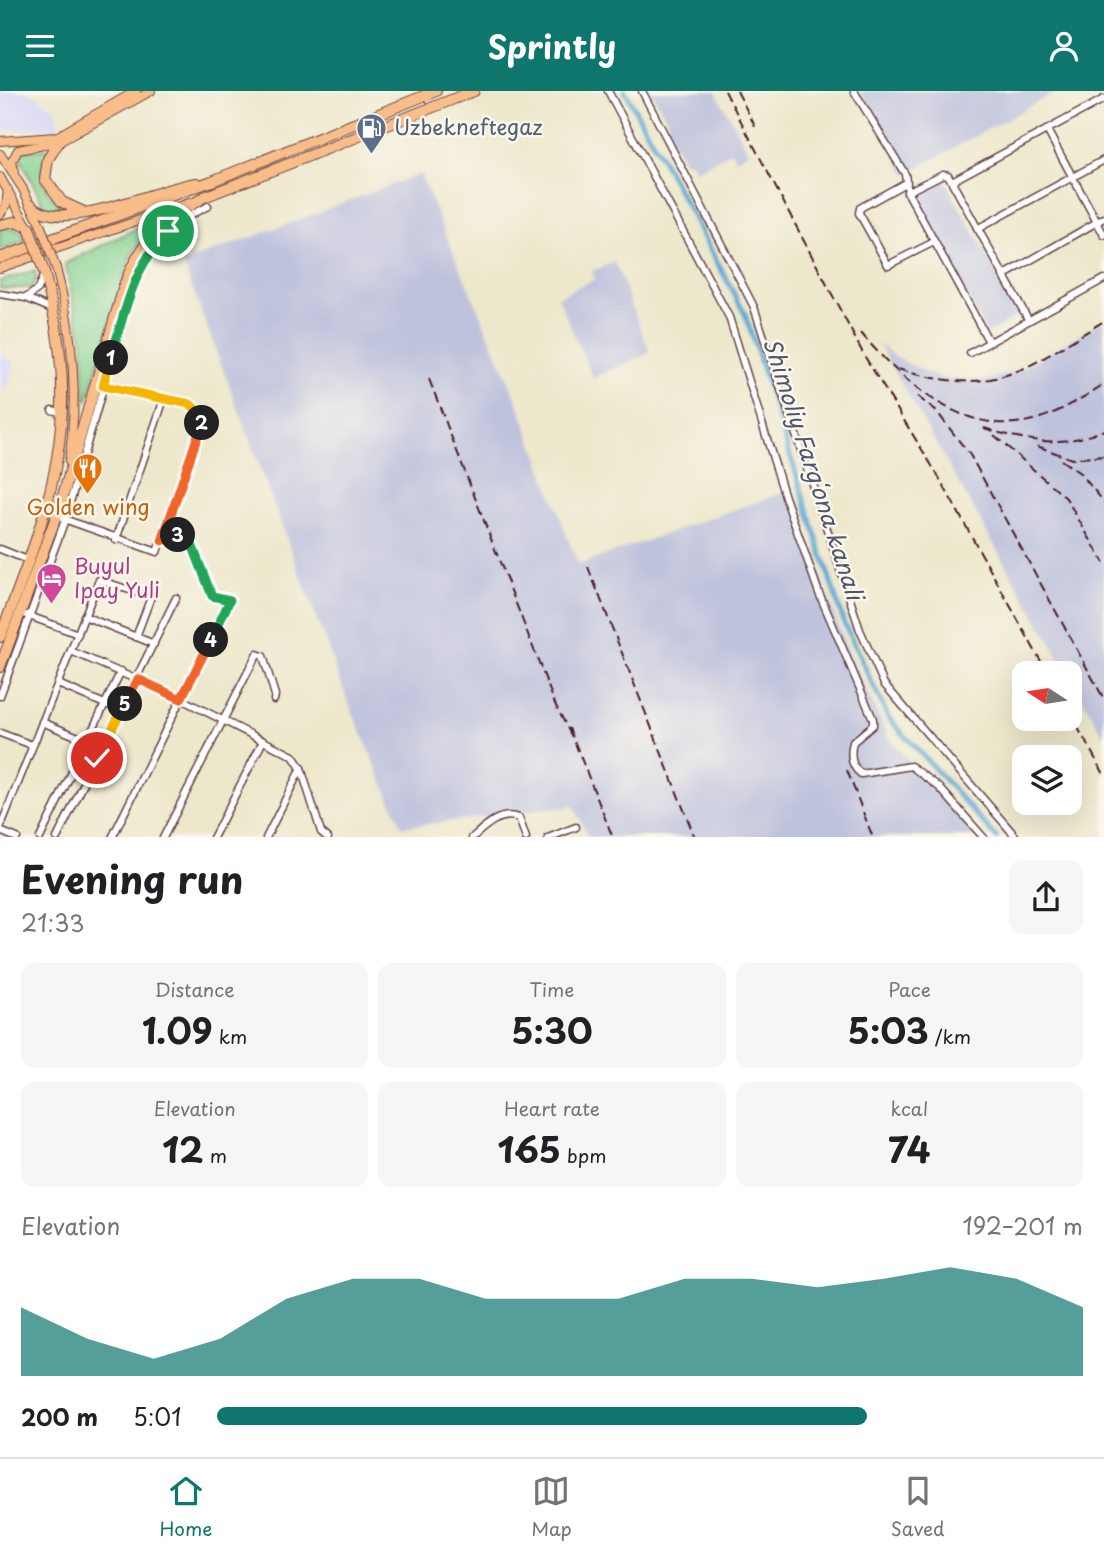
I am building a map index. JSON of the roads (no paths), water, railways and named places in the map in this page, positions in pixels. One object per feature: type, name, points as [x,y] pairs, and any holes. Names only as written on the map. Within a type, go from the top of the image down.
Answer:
[{"type":"highway","points":[[0,258],[212,181],[436,91]]},
{"type":"highway","points":[[0,637],[34,563],[60,515],[134,259],[164,222],[474,91]]},
{"type":"highway","points":[[65,137],[48,159],[45,179],[62,202],[87,213]]},
{"type":"highway","points":[[31,204],[44,214],[57,216],[87,213],[184,184],[212,181]]},
{"type":"highway","points":[[0,225],[12,222],[28,227],[54,310],[61,359],[55,481],[34,563],[25,614],[0,667]]},
{"type":"main road","points":[[17,146],[65,137],[136,91]]},
{"type":"main road","points":[[0,141],[17,146],[65,137],[151,91]]},
{"type":"main road","points":[[14,173],[12,161],[17,146]]},
{"type":"main road","points":[[0,154],[14,173],[40,224],[55,268],[70,333],[74,388],[72,442],[60,515]]},
{"type":"main road","points":[[0,177],[28,227]]},
{"type":"main road","points":[[0,214],[7,203],[7,187]]},
{"type":"main road","points":[[0,268],[206,202]]},
{"type":"street","points":[[608,91],[729,317],[814,581],[848,666],[873,719],[873,725],[853,742],[851,759],[855,769],[860,774],[911,767],[939,787],[983,837]]},
{"type":"street","points":[[642,91],[754,307],[860,630],[884,684],[1016,837]]},
{"type":"street","points":[[854,91],[905,174],[907,192],[989,342]]},
{"type":"street","points":[[952,181],[1104,99]]},
{"type":"street","points":[[1047,130],[1104,235]]},
{"type":"street","points":[[977,229],[1104,160]]},
{"type":"street","points":[[907,192],[945,174],[952,181],[1028,319]]},
{"type":"street","points":[[906,182],[860,208],[859,213],[888,265],[934,242]]},
{"type":"street","points":[[1003,276],[1104,218]]},
{"type":"street","points":[[26,298],[40,286],[44,272]]},
{"type":"street","points":[[970,353],[1104,279]]},
{"type":"street","points":[[0,295],[26,298],[54,310]]},
{"type":"street","points":[[0,696],[60,515],[116,540],[154,552],[158,550],[202,424],[194,407],[99,385]]},
{"type":"street","points":[[116,540],[164,399]]},
{"type":"street","points":[[112,837],[230,600],[212,596],[188,534],[162,541]]},
{"type":"street","points":[[0,549],[34,563]]},
{"type":"street","points":[[0,829],[100,579],[150,596],[151,601],[136,637]]},
{"type":"street","points":[[58,837],[176,598]]},
{"type":"street","points":[[25,614],[78,633]]},
{"type":"street","points":[[84,616],[154,644]]},
{"type":"street","points":[[71,651],[181,699],[293,756],[301,768],[319,835]]},
{"type":"street","points":[[163,837],[257,654],[263,656],[274,699]]},
{"type":"street","points":[[40,837],[107,705],[121,671]]},
{"type":"street","points":[[58,684],[107,705]]},
{"type":"street","points":[[42,722],[88,741]]},
{"type":"street","points":[[0,733],[32,745]]},
{"type":"street","points":[[214,837],[263,741]]},
{"type":"street","points":[[266,837],[301,768]]},
{"type":"street","points":[[473,837],[495,819],[513,816],[519,818],[526,837]]},
{"type":"street","points":[[551,837],[576,827]]},
{"type":"waterway","name":"Shimoliy Fargʻona kanali","points":[[625,91],[745,314],[844,623],[888,717],[996,837]]},
{"type":"railway","points":[[725,91],[865,357],[937,474],[1041,661]]},
{"type":"railway","points":[[737,91],[757,130]]},
{"type":"railway","points":[[898,369],[931,378],[960,381],[985,380],[1007,375],[1029,366],[1104,321]]},
{"type":"railway","points":[[861,333],[892,366],[929,396],[970,417],[992,422],[1015,423],[1039,418],[1073,403],[1104,384]]},
{"type":"railway","points":[[429,379],[555,704],[572,737]]},
{"type":"railway","points":[[917,396],[937,412],[970,455],[1104,699]]},
{"type":"railway","points":[[984,428],[1015,437],[1044,441],[1074,439],[1104,430]]},
{"type":"railway","points":[[994,435],[1066,498],[1104,563]]},
{"type":"railway","points":[[1037,446],[1072,459],[1104,456]]},
{"type":"railway","points":[[1061,460],[1080,473],[1104,502]]},
{"type":"railway","points":[[588,567],[695,837]]},
{"type":"railway","points":[[569,728],[613,837]]},
{"type":"railway","points":[[1080,731],[1104,774]]},
{"type":"railway","points":[[847,770],[873,837]]},
{"type":"place","name":"Uzbekneftegaz","points":[[371,155]]},
{"type":"place","name":"Golden wing","points":[[88,495]]},
{"type":"place","name":"Buyul Ipay Yuli","points":[[51,606]]}]
